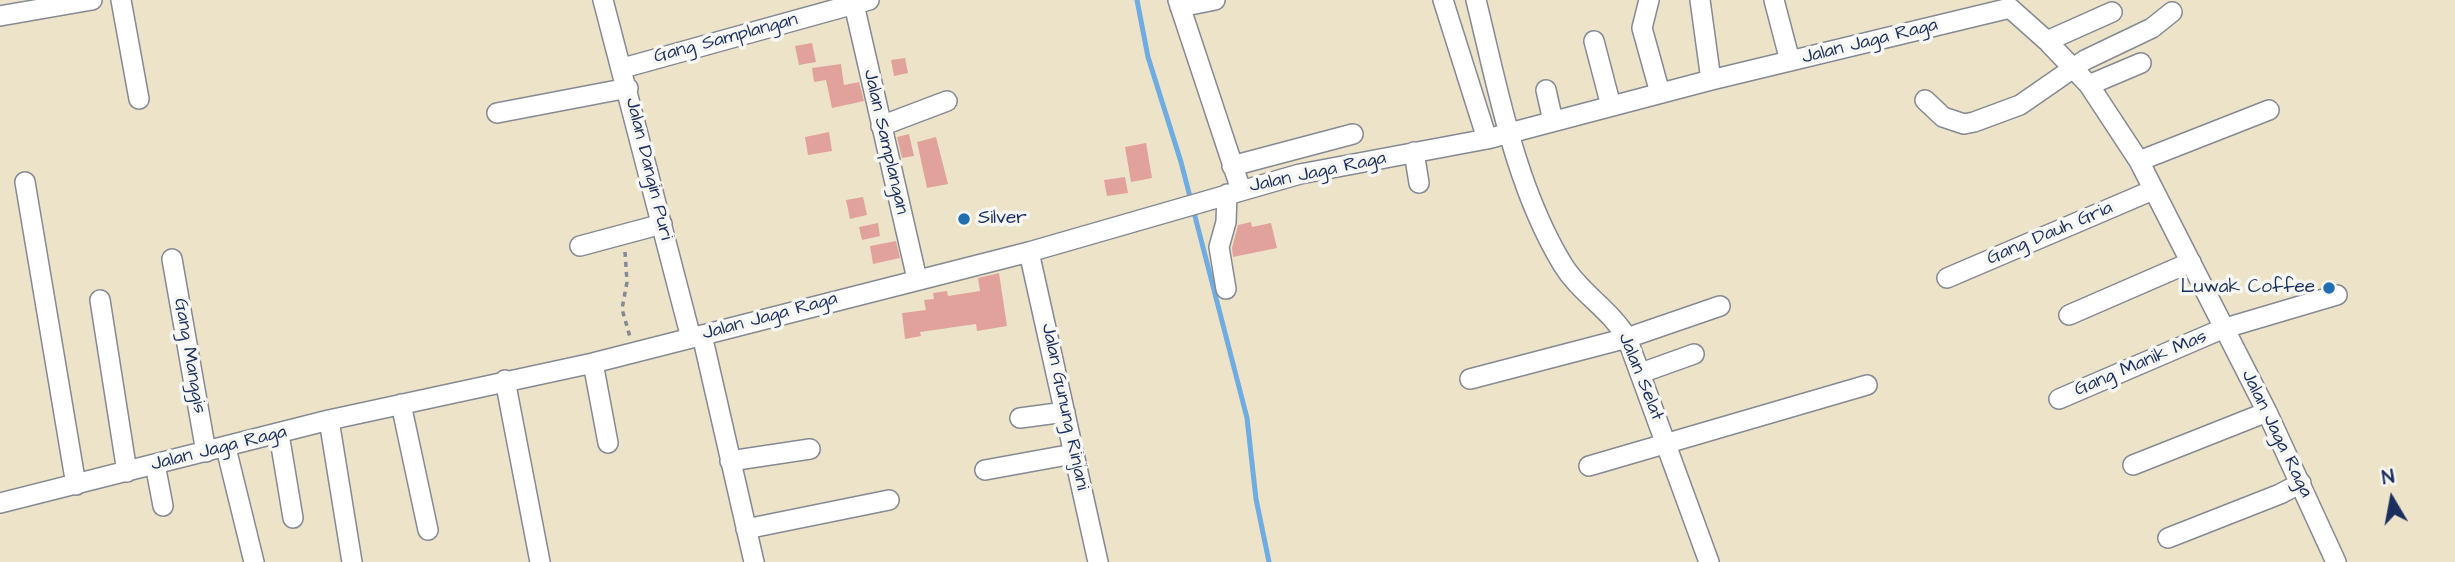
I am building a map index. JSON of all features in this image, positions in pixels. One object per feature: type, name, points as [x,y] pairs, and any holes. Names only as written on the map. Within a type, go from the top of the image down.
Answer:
[{"type":"street","points":[[0,16],[92,0]]},
{"type":"street","points":[[121,0],[139,99]]},
{"type":"street","name":"Jalan Dangin Puri","points":[[603,0],[662,224],[730,461],[754,562]]},
{"type":"street","points":[[1215,0],[1179,4],[1232,166],[1226,222],[1219,247],[1226,289]]},
{"type":"street","points":[[1443,0],[1487,139]]},
{"type":"street","name":"Jalan Selat","points":[[1476,0],[1509,134],[1539,215],[1564,266],[1586,293],[1612,316],[1627,338],[1709,562]]},
{"type":"street","points":[[1649,0],[1642,28],[1660,93]]},
{"type":"street","points":[[1700,0],[1712,79]]},
{"type":"street","points":[[1774,0],[1790,61]]},
{"type":"street","name":"Gang Samplangan","points":[[623,68],[859,1]]},
{"type":"street","name":"Jalan Samplangan","points":[[859,1],[881,125],[916,279]]},
{"type":"street","name":"Jalan Jaga Raga","points":[[0,503],[329,420],[593,363],[1029,252],[1300,174],[1509,134],[2008,4],[2088,85],[2139,162],[2191,262],[2222,330],[2267,412],[2336,562]]},
{"type":"street","points":[[2047,41],[2112,12]]},
{"type":"street","points":[[1925,100],[1943,117],[1964,124],[1973,122],[2020,105],[2073,67],[2152,28],[2172,12]]},
{"type":"street","points":[[1594,41],[1611,106]]},
{"type":"street","points":[[2088,85],[2141,63]]},
{"type":"street","points":[[497,113],[628,88]]},
{"type":"street","points":[[1545,90],[1553,121]]},
{"type":"street","points":[[881,125],[947,101]]},
{"type":"street","points":[[2139,162],[2269,110]]},
{"type":"street","points":[[1232,166],[1353,134]]},
{"type":"street","points":[[1414,152],[1419,183]]},
{"type":"street","points":[[25,182],[76,485]]},
{"type":"street","name":"Gang Dauh Gria","points":[[1947,278],[2153,190]]},
{"type":"street","points":[[580,246],[662,224]]},
{"type":"street","name":"Jalan Gunung Rinjani","points":[[1029,252],[1098,562]]},
{"type":"street","name":"Gang Manggis","points":[[172,259],[206,452]]},
{"type":"street","points":[[2069,315],[2191,262]]},
{"type":"street","name":"Gang Manik Mas","points":[[2059,399],[2222,330],[2337,295]]},
{"type":"street","points":[[100,300],[127,472]]},
{"type":"street","points":[[1470,379],[1627,338],[1720,306]]},
{"type":"street","points":[[1641,373],[1694,354]]},
{"type":"street","points":[[593,363],[608,443]]},
{"type":"street","points":[[505,380],[540,562]]},
{"type":"street","points":[[1590,466],[1867,385]]},
{"type":"street","points":[[401,404],[428,530]]},
{"type":"street","points":[[1020,418],[1065,412]]},
{"type":"street","points":[[2133,465],[2267,412]]},
{"type":"street","points":[[329,420],[352,562]]},
{"type":"street","points":[[279,434],[293,518]]},
{"type":"street","points":[[226,448],[254,562]]},
{"type":"street","points":[[730,461],[810,449]]},
{"type":"street","points":[[985,470],[1073,454]]},
{"type":"street","points":[[155,464],[163,506]]},
{"type":"street","points":[[2168,538],[2301,483]]},
{"type":"street","points":[[746,529],[889,500]]},
{"type":"path","points":[[624,236],[627,282],[622,309],[634,352]]},
{"type":"building","points":[[812,43],[816,62],[799,65],[795,46]]},
{"type":"building","points":[[905,58],[908,73],[894,76],[891,60]]},
{"type":"building","points":[[841,64],[844,85],[859,82],[864,101],[832,108],[826,80],[814,82],[812,68]]},
{"type":"building","points":[[829,132],[832,151],[808,155],[805,137]]},
{"type":"building","points":[[909,134],[914,156],[902,158],[897,137]]},
{"type":"building","points":[[936,137],[948,184],[927,188],[917,142]]},
{"type":"building","points":[[1146,143],[1152,178],[1131,182],[1125,147]]},
{"type":"building","points":[[1125,177],[1128,193],[1107,196],[1104,180]]},
{"type":"building","points":[[863,197],[867,215],[850,219],[846,200]]},
{"type":"building","points":[[1251,222],[1252,227],[1271,223],[1277,248],[1233,257],[1232,248],[1238,225]]},
{"type":"building","points":[[878,223],[880,236],[862,240],[859,227]]},
{"type":"building","points":[[896,241],[900,258],[873,264],[870,246]]},
{"type":"building","points":[[999,273],[1007,326],[977,331],[976,324],[920,332],[921,336],[905,339],[902,313],[926,310],[924,300],[934,299],[933,293],[947,291],[948,296],[980,291],[978,278]]},
{"type":"waterway","points":[[1137,0],[1148,57],[1181,162],[1247,418],[1256,499],[1269,562]]},
{"type":"place","name":"Silver","points":[[964,219]]},
{"type":"place","name":"Luwak Coffee","points":[[2329,288]]}]
